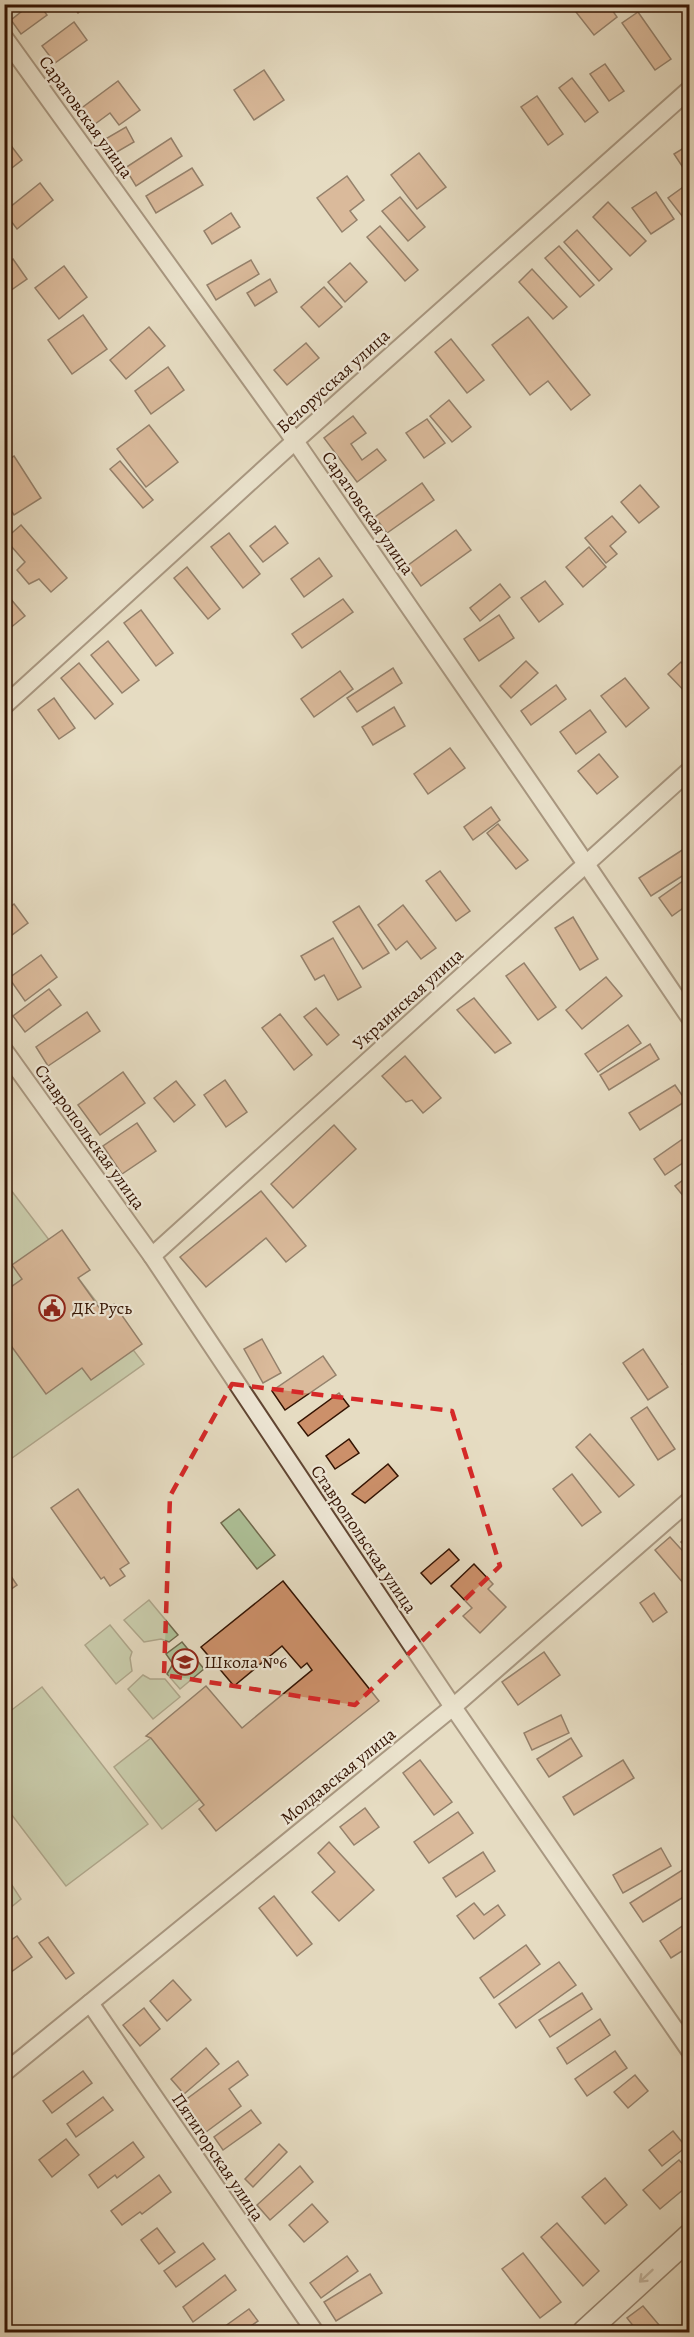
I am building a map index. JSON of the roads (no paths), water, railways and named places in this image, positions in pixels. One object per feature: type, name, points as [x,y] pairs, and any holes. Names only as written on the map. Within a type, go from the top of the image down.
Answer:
[{"type":"main road","points":[[585,2332],[690,2236]]},
{"type":"street","name":"Саратовская улица","points":[[4,37],[295,441],[690,1018]]},
{"type":"street","name":"Белорусская улица","points":[[4,706],[295,441],[690,89]]},
{"type":"street","name":"Украинская улица","points":[[152,1256],[690,770]]},
{"type":"street","name":"Ставропольская улица","points":[[4,1050],[152,1256],[453,1707],[690,2051]]},
{"type":"street","name":"Молдавская улица","points":[[4,2073],[453,1707],[690,1500]]},
{"type":"street","name":"Пятигорская улица","points":[[90,2003],[315,2332]]},
{"type":"place","name":"ДК Русь","points":[[52,1308]]},
{"type":"place","name":"Школа №6","points":[[185,1662]]}]
